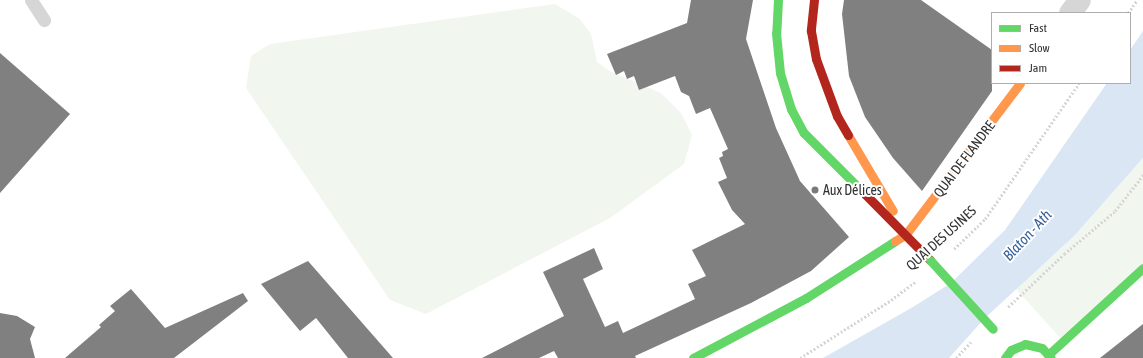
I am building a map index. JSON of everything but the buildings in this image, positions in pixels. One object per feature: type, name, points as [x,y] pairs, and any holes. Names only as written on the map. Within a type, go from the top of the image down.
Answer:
[{"type":"street","points":[[778,0],[776,33],[780,73],[791,109],[808,139],[906,234],[995,331]]},
{"type":"street","points":[[814,0],[811,31],[816,59],[838,116],[906,234]]},
{"type":"street","points":[[1071,12],[1080,0]]},
{"type":"street","name":"QUAI DE FLANDRE","points":[[906,234],[1019,84]]},
{"type":"street","name":"QUAI DES USINES","points":[[693,358],[806,298],[906,234]]},
{"type":"street","points":[[1004,358],[1009,347],[1025,344],[1034,345],[1050,356],[1143,268]]},
{"type":"lane","points":[[31,0],[44,20]]},
{"type":"path","points":[[1129,12],[1137,0]]},
{"type":"path","name":"QUAI DES USINES","points":[[950,252],[985,219],[1078,84]]},
{"type":"path","points":[[1002,312],[1064,254],[1115,211],[1143,175]]},
{"type":"path","name":"QUAI DES USINES","points":[[800,358],[891,300],[921,276]]},
{"type":"path","points":[[956,358],[974,339]]},
{"type":"shaded area","points":[[555,4],[580,19],[591,34],[597,62],[611,72],[661,93],[681,113],[692,135],[684,164],[610,218],[426,314],[390,300],[246,88],[251,56],[270,44]]},
{"type":"shaded area","points":[[1143,158],[1143,268],[1063,341],[1016,289],[1075,235]]},
{"type":"water","name":"Blaton - Ath","points":[[1143,31],[1143,158],[1075,235],[984,319],[949,358],[823,358],[913,307],[951,283],[1005,230],[1106,84],[1131,84],[1131,49]]},
{"type":"traffic: fast","points":[[778,0],[776,33],[780,73],[791,109],[804,133],[865,194]]},
{"type":"traffic: fast","points":[[693,358],[806,298],[895,241]]},
{"type":"traffic: fast","points":[[930,260],[993,329]]},
{"type":"traffic: fast","points":[[1049,354],[1143,268]]},
{"type":"traffic: fast","points":[[1005,358],[1011,350],[1025,344],[1042,348],[1051,358]]},
{"type":"traffic: slow","points":[[895,241],[906,234],[1019,84]]},
{"type":"traffic: slow","points":[[848,135],[893,211]]},
{"type":"traffic: jam","points":[[814,0],[811,31],[816,59],[837,116],[848,135]]},
{"type":"traffic: jam","points":[[865,194],[930,260]]},
{"type":"place","name":"Aux Délices","points":[[815,190]]}]
